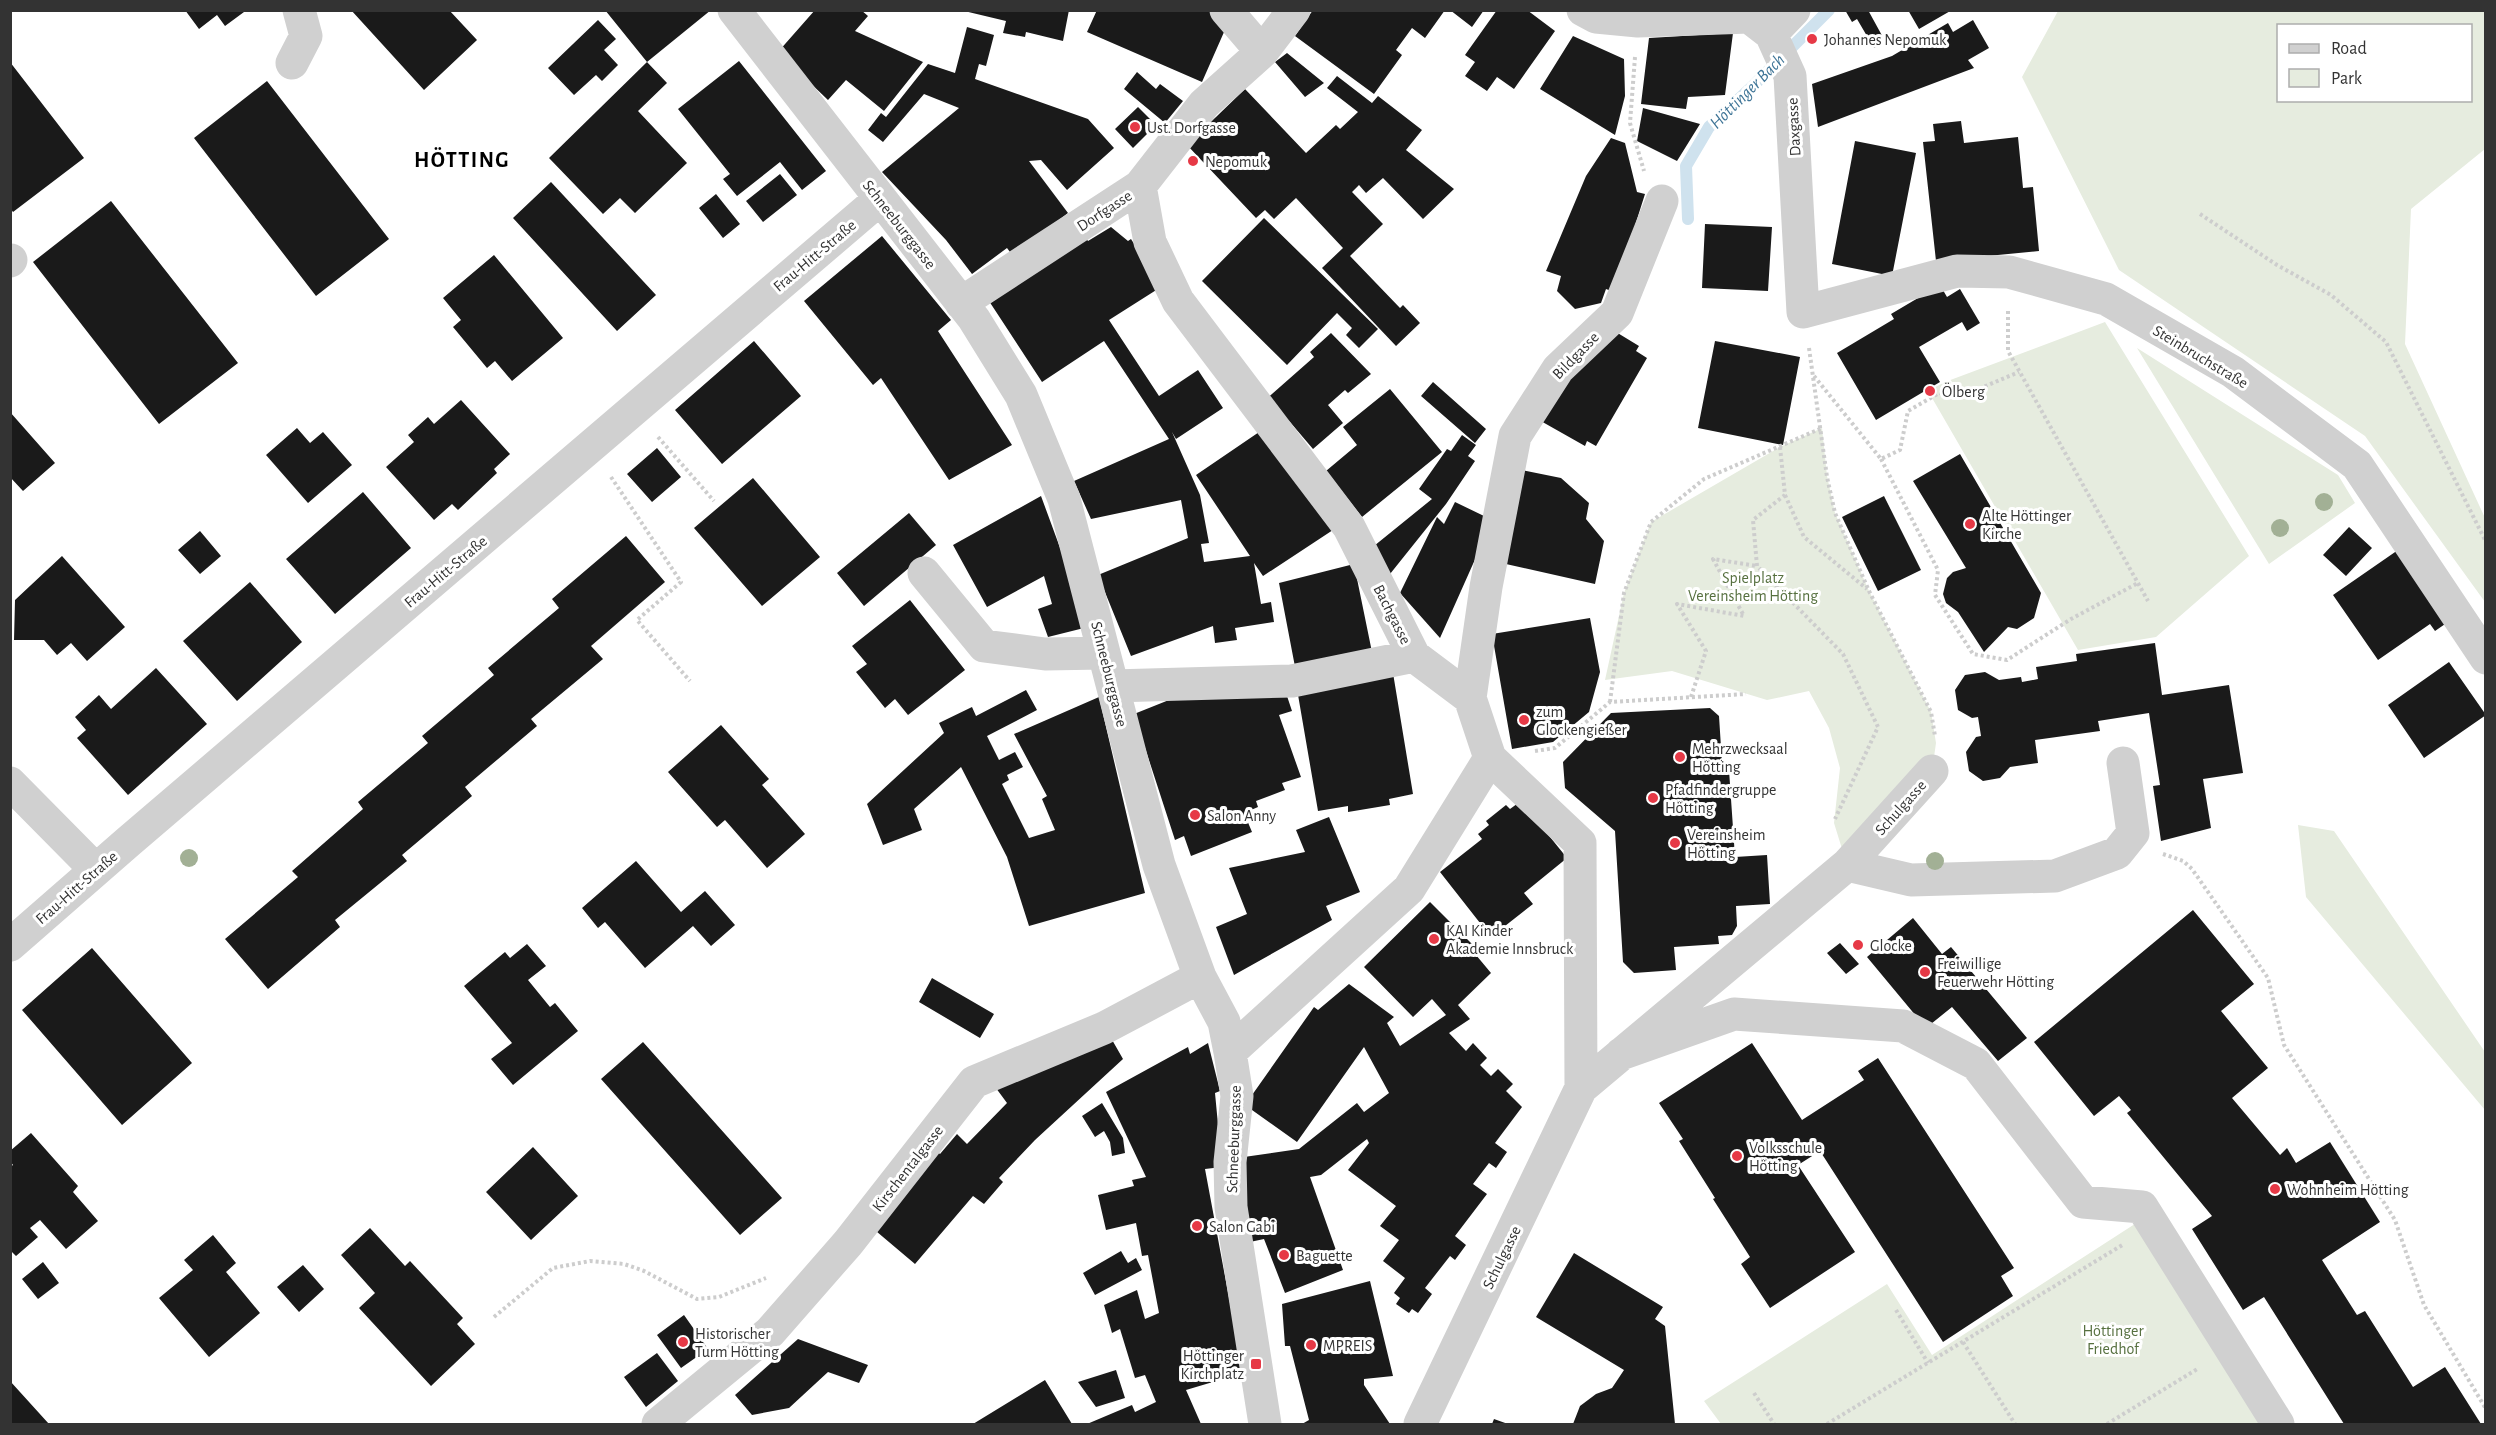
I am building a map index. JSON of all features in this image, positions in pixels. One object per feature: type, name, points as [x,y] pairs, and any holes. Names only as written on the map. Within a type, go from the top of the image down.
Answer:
[{"type":"street","points":[[292,63],[306,36],[299,10]]},
{"type":"street","name":"Schneeburggasse","points":[[734,10],[961,303],[1022,395],[1064,499],[1159,865],[1200,977],[1224,1022],[1237,1096],[1230,1162],[1231,1207],[1266,1425]]},
{"type":"street","points":[[1226,10],[1262,52]]},
{"type":"street","name":"Dorfgasse","points":[[961,303],[1140,186],[1204,104],[1262,52],[1294,10]]},
{"type":"street","points":[[1583,10],[1596,17],[1638,21],[1749,17],[1771,34],[1794,10]]},
{"type":"street","name":"Daxgasse","points":[[1771,34],[1790,76],[1803,312]]},
{"type":"street","name":"Bachgasse","points":[[1140,186],[1150,242],[1178,301],[1349,527],[1414,656],[1470,698]]},
{"type":"street","name":"Frau-Hitt-Straße","points":[[10,945],[880,199]]},
{"type":"street","name":"Bildgasse","points":[[1470,698],[1486,587],[1515,436],[1558,369],[1617,313],[1662,201]]},
{"type":"street","name":"Steinbruchstraße","points":[[1803,312],[1957,271],[2009,272],[2106,299],[2233,372],[2357,465],[2486,658]]},
{"type":"street","points":[[924,573],[984,646],[1045,654],[1104,653]]},
{"type":"street","points":[[1113,686],[1292,681],[1414,656]]},
{"type":"street","points":[[1230,1052],[1409,889],[1490,758],[1470,698]]},
{"type":"street","name":"Schulgasse","points":[[1490,758],[1580,843],[1581,1088]]},
{"type":"street","points":[[1847,865],[1911,880],[2055,876],[2117,853],[2133,833],[2123,763]]},
{"type":"street","name":"Schulgasse","points":[[1420,1425],[1581,1088],[1847,865],[1932,771]]},
{"type":"street","points":[[10,783],[96,870]]},
{"type":"street","name":"Kirschentalgasse","points":[[658,1425],[770,1332],[848,1243],[974,1082],[1104,1029],[1200,977]]},
{"type":"street","points":[[1621,1054],[1734,1014],[1903,1026],[1976,1064],[2083,1202],[2142,1207],[2278,1425]]},
{"type":"path","points":[[1638,21],[1630,123],[1646,176],[1662,201]]},
{"type":"path","points":[[2200,214],[2277,265],[2331,295],[2386,342],[2486,542]]},
{"type":"path","points":[[2009,272],[2008,351],[2148,601]]},
{"type":"path","name":"Schulgasse","points":[[1803,312],[1822,428],[1827,477],[1835,513],[1869,591],[1931,712],[1936,743],[1932,771]]},
{"type":"path","points":[[1881,459],[1900,450],[1908,411],[1939,393],[1957,398],[2019,372]]},
{"type":"path","points":[[1813,375],[1881,459],[1938,570],[1935,595],[1973,654],[2007,660],[2071,619],[2138,583]]},
{"type":"path","points":[[634,409],[714,501]]},
{"type":"path","points":[[1610,702],[1624,593],[1651,522],[1704,479],[1822,428]]},
{"type":"path","points":[[591,446],[681,582],[637,620],[690,681]]},
{"type":"path","points":[[1780,447],[1785,495],[1804,537],[1869,591]]},
{"type":"path","points":[[1757,566],[1753,520],[1785,495]]},
{"type":"path","points":[[1691,697],[1706,651],[1677,604],[1744,616],[1713,559],[1757,566],[1844,654],[1878,727],[1834,823],[1847,865]]},
{"type":"path","points":[[1490,758],[1555,748],[1610,702],[1746,693]]},
{"type":"path","points":[[2117,853],[2153,853],[2183,861],[2192,869],[2268,978],[2284,1045],[2395,1220],[2424,1305],[2486,1409]]},
{"type":"path","points":[[1827,1425],[2126,1243]]},
{"type":"path","points":[[494,1317],[553,1268],[590,1261],[633,1267],[697,1299],[719,1297],[769,1277]]},
{"type":"path","points":[[1896,1310],[1928,1363]]},
{"type":"path","points":[[1963,1342],[2015,1425]]},
{"type":"path","points":[[2107,1425],[2202,1366]]},
{"type":"path","points":[[1754,1393],[1774,1425]]},
{"type":"green space","points":[[2058,11],[2485,11],[2485,149],[2411,209],[2405,344],[2485,518],[2485,602],[2365,436],[2119,270],[2022,77]]},
{"type":"green space","points":[[2105,322],[2249,556],[2156,637],[2078,650],[1928,391],[1945,382]]},
{"type":"green space","points":[[2137,348],[2338,475],[2355,503],[2269,564]]},
{"type":"green space","name":"Spielplatz Vereinsheim Hötting","points":[[1822,428],[1827,476],[1835,513],[1869,591],[1931,712],[1936,743],[1932,771],[1847,865],[1834,823],[1840,768],[1829,728],[1809,691],[1767,700],[1672,671],[1605,680],[1624,593],[1651,522],[1780,447]]},
{"type":"green space","points":[[2298,825],[2334,831],[2485,1052],[2485,1110],[2306,897]]},
{"type":"green space","name":"Höttinger Friedhof","points":[[2141,1220],[2266,1424],[1721,1424],[1704,1401],[1887,1284],[1932,1355]]},
{"type":"building","points":[[185,10],[243,10],[244,12],[225,26],[217,15],[199,29]]},
{"type":"building","points":[[351,10],[449,10],[477,40],[424,90]]},
{"type":"building","points":[[605,10],[711,10],[647,62]]},
{"type":"building","points":[[815,10],[861,10],[868,16],[855,31],[923,62],[884,111],[846,80],[828,100],[778,52]]},
{"type":"building","points":[[960,10],[1069,10],[1063,41],[1026,32],[1025,37],[1003,33],[1006,21]]},
{"type":"building","points":[[1097,10],[1212,10],[1228,23],[1202,82],[1087,32]]},
{"type":"building","points":[[1313,10],[1445,10],[1425,38],[1412,28],[1396,50],[1402,55],[1374,94],[1295,36]]},
{"type":"building","points":[[1450,10],[1484,10],[1472,27]]},
{"type":"building","points":[[1497,10],[1527,10],[1555,31],[1514,89],[1497,77],[1487,91],[1465,76],[1475,62],[1465,55]]},
{"type":"building","points":[[1845,10],[1868,10],[1885,41],[1874,48],[1857,19],[1852,22]]},
{"type":"building","points":[[1908,10],[1952,10],[1919,29]]},
{"type":"building","points":[[598,20],[616,39],[604,50],[618,65],[602,81],[596,75],[574,95],[548,68]]},
{"type":"building","points":[[1973,20],[1989,48],[1968,60],[1974,68],[1818,127],[1812,84],[1892,56],[1948,23],[1953,32]]},
{"type":"building","points":[[967,27],[994,35],[986,66],[979,64],[975,79],[1088,119],[1114,148],[1067,190],[1041,160],[1029,161],[1068,213],[1013,256],[1007,248],[972,274],[946,240],[882,172],[959,108],[924,94],[883,142],[868,130],[881,113],[886,117],[928,64],[955,73]]},
{"type":"building","points":[[1733,33],[1725,95],[1688,97],[1686,109],[1641,104],[1649,38]]},
{"type":"building","points":[[1573,36],[1624,59],[1625,96],[1615,135],[1540,89]]},
{"type":"building","points":[[1287,53],[1324,83],[1305,97],[1275,62]]},
{"type":"building","points":[[739,61],[826,171],[802,190],[780,162],[737,196],[723,179],[730,174],[678,109]]},
{"type":"building","points":[[10,62],[84,158],[13,212],[10,208]]},
{"type":"building","points":[[647,62],[667,83],[638,111],[687,163],[635,213],[620,198],[603,214],[549,158]]},
{"type":"building","points":[[1137,72],[1156,89],[1160,84],[1183,101],[1165,123],[1124,89]]},
{"type":"building","points":[[1337,76],[1372,103],[1378,96],[1422,130],[1406,150],[1454,189],[1423,219],[1383,178],[1366,193],[1359,185],[1352,192],[1383,224],[1350,256],[1400,308],[1403,305],[1420,323],[1396,346],[1322,268],[1343,248],[1296,198],[1274,219],[1265,210],[1256,218],[1187,145],[1245,89],[1306,153],[1336,125],[1340,129],[1358,112],[1327,88]]},
{"type":"building","points":[[267,81],[389,239],[316,296],[194,138]]},
{"type":"building","name":"Ust. Dorfgasse","points":[[1138,107],[1156,125],[1133,148],[1115,129]]},
{"type":"building","points":[[1643,108],[1700,124],[1677,161],[1637,141]]},
{"type":"building","points":[[1961,121],[1964,143],[2018,137],[2023,188],[2033,187],[2039,251],[1936,261],[1923,142],[1935,141],[1933,124]]},
{"type":"building","points":[[1611,138],[1625,143],[1637,192],[1645,194],[1614,292],[1606,289],[1601,303],[1575,309],[1557,291],[1561,276],[1546,271],[1586,176]]},
{"type":"building","points":[[1855,141],[1916,153],[1892,276],[1832,264]]},
{"type":"building","points":[[780,174],[797,195],[763,222],[746,201]]},
{"type":"building","points":[[551,182],[656,295],[617,331],[513,218]]},
{"type":"building","points":[[716,194],[740,224],[723,238],[699,208]]},
{"type":"building","points":[[111,201],[238,363],[159,424],[33,262]]},
{"type":"building","points":[[1264,218],[1378,329],[1359,348],[1346,335],[1352,328],[1337,313],[1287,365],[1202,281]]},
{"type":"building","points":[[1705,224],[1772,227],[1768,291],[1702,288]]},
{"type":"building","points":[[1111,227],[1128,241],[1131,239],[1161,287],[1109,320],[1159,396],[1198,370],[1223,408],[1176,439],[1172,432],[1200,495],[1209,543],[1201,544],[1204,562],[1250,556],[1196,475],[1265,428],[1336,528],[1263,576],[1254,563],[1261,604],[1271,602],[1274,622],[1235,628],[1237,640],[1215,643],[1213,626],[1131,656],[1098,575],[1188,538],[1181,500],[1091,519],[1074,481],[1169,439],[1104,341],[1042,382],[989,301],[1086,238],[1088,241]]},
{"type":"building","points":[[882,236],[951,320],[938,331],[1012,445],[949,480],[881,378],[873,385],[804,301]]},
{"type":"building","points":[[494,255],[563,338],[512,381],[495,361],[487,368],[453,327],[461,320],[443,298]]},
{"type":"building","points":[[1940,285],[1947,297],[1960,289],[1980,323],[1967,331],[1962,322],[1919,347],[1940,382],[1876,420],[1837,353],[1894,319],[1891,314]]},
{"type":"building","points":[[1616,332],[1639,346],[1636,351],[1647,358],[1596,446],[1587,441],[1585,446],[1539,420],[1569,369]]},
{"type":"building","points":[[1331,333],[1371,374],[1348,393],[1345,390],[1328,405],[1343,423],[1313,449],[1290,422],[1264,401],[1314,357],[1310,352]]},
{"type":"building","points":[[754,341],[801,396],[722,464],[675,410]]},
{"type":"building","points":[[1715,341],[1800,357],[1783,445],[1698,428]]},
{"type":"building","points":[[1433,382],[1486,429],[1475,443],[1421,396]]},
{"type":"building","points":[[1390,389],[1442,452],[1362,517],[1326,471],[1357,445],[1343,427]]},
{"type":"building","points":[[461,400],[510,454],[494,469],[497,473],[458,510],[452,504],[434,520],[386,467],[414,442],[408,435],[428,417],[434,424]]},
{"type":"building","points":[[10,412],[55,463],[23,491],[10,477]]},
{"type":"building","points":[[297,428],[310,443],[323,432],[352,465],[308,503],[266,455]]},
{"type":"building","points":[[1462,435],[1476,445],[1468,456],[1475,461],[1446,504],[1390,574],[1374,546],[1432,499],[1419,489],[1447,449],[1451,451]]},
{"type":"building","points":[[657,448],[681,477],[652,502],[627,474]]},
{"type":"building","name":"Alte Höttinger Kirche","points":[[1960,454],[2041,593],[2034,618],[2017,629],[2008,627],[1984,652],[1958,612],[1946,603],[1943,594],[1947,578],[1953,572],[1966,568],[1913,481]]},
{"type":"building","points":[[1517,469],[1561,478],[1589,503],[1586,519],[1604,541],[1595,584],[1497,562]]},
{"type":"building","points":[[753,478],[820,557],[762,606],[694,528]]},
{"type":"building","points":[[363,492],[411,548],[335,614],[286,559]]},
{"type":"building","points":[[1041,496],[1066,564],[1084,628],[1048,637],[1038,609],[1052,604],[1044,576],[987,607],[953,545]]},
{"type":"building","points":[[1884,496],[1921,570],[1878,591],[1842,517]]},
{"type":"building","points":[[1455,502],[1484,516],[1477,555],[1440,638],[1400,593],[1437,517],[1444,524]]},
{"type":"building","points":[[909,513],[936,545],[864,606],[837,573]]},
{"type":"building","points":[[2349,527],[2372,548],[2346,576],[2323,555]]},
{"type":"building","points":[[200,531],[221,556],[200,574],[178,550]]},
{"type":"building","points":[[626,536],[665,582],[591,646],[603,659],[531,719],[537,726],[465,787],[472,796],[402,855],[407,861],[335,920],[340,927],[268,989],[225,939],[298,877],[292,871],[363,809],[358,802],[428,743],[422,736],[494,675],[488,668],[559,608],[552,599]]},
{"type":"building","points":[[2398,550],[2448,622],[2435,631],[2430,624],[2378,660],[2333,595]]},
{"type":"building","points":[[62,556],[125,627],[87,661],[71,643],[57,655],[44,640],[14,640],[15,600]]},
{"type":"building","points":[[1354,564],[1373,657],[1296,672],[1279,583]]},
{"type":"building","points":[[250,582],[302,642],[237,701],[183,641]]},
{"type":"building","points":[[910,600],[965,670],[908,715],[895,699],[885,708],[856,672],[867,664],[852,646]]},
{"type":"building","points":[[1590,618],[1600,672],[1589,712],[1553,742],[1512,749],[1492,634]]},
{"type":"building","points":[[2155,643],[2162,695],[2229,685],[2243,773],[2203,779],[2211,828],[2161,841],[2153,786],[2160,785],[2149,713],[2098,721],[2100,731],[2035,740],[2038,763],[2010,767],[2000,778],[1983,781],[1969,771],[1966,752],[1976,737],[1981,736],[1978,717],[1972,718],[1958,710],[1955,690],[1965,675],[1985,672],[1999,680],[2021,677],[2022,682],[2038,679],[2036,667],[2077,661],[2076,654]]},
{"type":"building","points":[[2449,662],[2486,715],[2424,758],[2388,705]]},
{"type":"building","points":[[156,668],[207,724],[128,795],[77,738],[86,730],[75,717],[99,695],[111,709]]},
{"type":"building","points":[[1393,673],[1413,794],[1389,799],[1390,805],[1348,812],[1348,806],[1318,811],[1297,689]]},
{"type":"building","points":[[1209,684],[1284,687],[1292,711],[1279,715],[1301,777],[1282,783],[1285,790],[1256,801],[1258,807],[1244,813],[1252,832],[1191,856],[1184,836],[1175,840],[1134,714]]},
{"type":"building","points":[[1026,690],[1037,710],[987,736],[999,760],[1015,752],[1023,767],[1007,775],[1009,780],[1002,784],[1029,838],[1055,830],[1042,799],[1047,796],[1014,734],[1099,697],[1145,893],[1029,926],[1007,857],[961,767],[914,809],[922,830],[883,845],[867,804],[944,733],[939,723],[972,707],[976,716]]},
{"type":"building","name":"Vereinsheim Hötting","points":[[1710,708],[1719,716],[1722,763],[1729,770],[1735,857],[1767,855],[1770,904],[1736,906],[1737,926],[1732,935],[1718,936],[1719,944],[1674,947],[1676,970],[1634,973],[1623,962],[1615,831],[1565,788],[1563,762],[1611,713]]},
{"type":"building","points":[[721,725],[769,779],[762,785],[805,834],[767,868],[725,820],[717,827],[668,772]]},
{"type":"building","points":[[1521,801],[1567,858],[1524,893],[1533,904],[1491,937],[1440,872],[1482,839],[1478,834],[1489,825],[1486,821],[1506,805],[1510,809]]},
{"type":"building","points":[[1329,817],[1360,892],[1326,906],[1332,920],[1234,975],[1216,927],[1247,914],[1229,868],[1305,852],[1296,830]]},
{"type":"building","points":[[636,861],[681,912],[705,891],[735,925],[711,946],[693,926],[645,968],[605,922],[598,928],[582,908]]},
{"type":"building","points":[[1430,902],[1480,952],[1476,955],[1491,973],[1458,1005],[1470,1019],[1449,1033],[1466,1051],[1473,1043],[1487,1058],[1480,1065],[1491,1076],[1498,1069],[1513,1084],[1506,1091],[1522,1107],[1495,1143],[1507,1152],[1496,1168],[1489,1163],[1473,1184],[1487,1194],[1455,1236],[1466,1245],[1455,1260],[1450,1256],[1425,1288],[1432,1294],[1418,1313],[1412,1309],[1409,1313],[1396,1304],[1400,1298],[1394,1293],[1405,1278],[1383,1261],[1399,1240],[1380,1226],[1396,1206],[1348,1170],[1369,1143],[1367,1139],[1321,1175],[1310,1177],[1343,1270],[1285,1293],[1264,1239],[1250,1242],[1237,1158],[1299,1149],[1357,1103],[1364,1112],[1389,1093],[1364,1047],[1297,1142],[1245,1105],[1314,1007],[1318,1010],[1349,984],[1394,1017],[1387,1023],[1400,1046],[1446,1015],[1432,999],[1413,1017],[1364,967]]},
{"type":"building","name":"Wohnheim Hötting","points":[[2193,910],[2254,984],[2221,1011],[2268,1068],[2232,1098],[2280,1155],[2287,1148],[2296,1163],[2330,1142],[2380,1222],[2322,1260],[2357,1315],[2365,1311],[2413,1387],[2445,1367],[2481,1424],[2344,1424],[2264,1297],[2243,1310],[2192,1229],[2212,1216],[2127,1113],[2131,1110],[2119,1096],[2094,1116],[2034,1042]]},
{"type":"building","name":"Freiwillige Feuerwehr Hötting","points":[[1913,918],[1942,954],[1951,947],[2027,1038],[1998,1061],[1952,1007],[1926,1028],[1867,957]]},
{"type":"building","points":[[1840,943],[1859,964],[1846,974],[1827,953]]},
{"type":"building","points":[[527,944],[546,966],[528,980],[550,1007],[555,1003],[578,1031],[513,1085],[491,1059],[512,1043],[464,986],[505,952],[510,958]]},
{"type":"building","points":[[92,948],[192,1063],[122,1125],[22,1010]]},
{"type":"building","points":[[932,978],[994,1014],[980,1038],[919,1002]]},
{"type":"building","points":[[1111,1038],[1123,1059],[1035,1140],[999,1178],[1003,1182],[984,1204],[973,1196],[915,1264],[870,1226],[935,1150],[940,1154],[957,1134],[967,1144],[1007,1103],[990,1080]]},
{"type":"building","points":[[643,1042],[782,1198],[740,1235],[601,1079]]},
{"type":"building","points":[[1208,1043],[1220,1091],[1215,1093],[1222,1167],[1205,1169],[1243,1373],[1186,1390],[1201,1424],[1087,1424],[1132,1405],[1135,1412],[1156,1402],[1145,1375],[1135,1378],[1120,1329],[1112,1333],[1104,1305],[1137,1290],[1145,1319],[1159,1313],[1148,1255],[1142,1256],[1136,1223],[1106,1230],[1098,1195],[1134,1186],[1132,1180],[1146,1177],[1106,1092],[1188,1047],[1190,1054]]},
{"type":"building","points":[[1752,1043],[1802,1120],[1864,1080],[1858,1071],[1878,1058],[2014,1268],[2001,1276],[2013,1296],[1943,1342],[1820,1151],[1798,1165],[1855,1252],[1770,1308],[1741,1264],[1750,1257],[1679,1141],[1683,1139],[1659,1103]]},
{"type":"building","points":[[1102,1103],[1123,1138],[1125,1153],[1112,1156],[1110,1142],[1104,1131],[1095,1137],[1082,1116]]},
{"type":"building","points":[[31,1133],[78,1186],[73,1192],[98,1221],[66,1249],[40,1220],[30,1228],[38,1237],[16,1256],[10,1250],[10,1167],[13,1165],[10,1161],[10,1151]]},
{"type":"building","points":[[533,1147],[578,1196],[531,1240],[486,1192]]},
{"type":"building","points":[[370,1228],[405,1266],[410,1261],[463,1318],[457,1324],[475,1344],[431,1386],[359,1308],[375,1293],[341,1255]]},
{"type":"building","points":[[213,1235],[236,1263],[226,1272],[260,1313],[209,1357],[159,1298],[193,1270],[184,1260]]},
{"type":"building","points":[[1121,1251],[1128,1263],[1136,1258],[1142,1270],[1095,1295],[1083,1273]]},
{"type":"building","points":[[1574,1253],[1663,1307],[1655,1319],[1665,1326],[1675,1424],[1573,1424],[1580,1406],[1596,1394],[1612,1388],[1624,1370],[1536,1317]]},
{"type":"building","points":[[43,1262],[59,1283],[38,1299],[22,1279]]},
{"type":"building","points":[[303,1265],[324,1289],[299,1312],[277,1287]]},
{"type":"building","points":[[1370,1281],[1393,1376],[1364,1379],[1364,1385],[1390,1424],[1302,1424],[1309,1420],[1290,1346],[1285,1346],[1282,1304]]},
{"type":"building","name":"Historischer Turm Hötting","points":[[684,1315],[708,1349],[681,1368],[657,1335]]},
{"type":"building","points":[[798,1339],[868,1365],[859,1383],[828,1372],[789,1408],[752,1415],[735,1395]]},
{"type":"building","points":[[657,1353],[678,1381],[646,1407],[624,1377]]},
{"type":"building","points":[[1116,1370],[1125,1398],[1096,1407],[1078,1382]]},
{"type":"building","points":[[1045,1380],[1072,1424],[973,1424]]},
{"type":"building","points":[[10,1381],[49,1424],[10,1424]]},
{"type":"building","points":[[1494,1419],[1508,1424],[1492,1424]]},
{"type":"waterway","name":"Höttinger Bach","points":[[1688,219],[1686,166],[1709,127],[1829,10]]},
{"type":"place","name":"Johannes Nepomuk","points":[[1812,39]]},
{"type":"place","name":"Ust. Dorfgasse","points":[[1135,127]]},
{"type":"place","name":"Nepomuk","points":[[1193,161]]},
{"type":"place","name":"Ölberg","points":[[1930,391]]},
{"type":"place","name":"Alte Höttinger Kirche","points":[[1970,524]]},
{"type":"place","name":"zum Glockengießer","points":[[1524,720]]},
{"type":"place","name":"Mehrzwecksaal Hötting","points":[[1680,757]]},
{"type":"place","name":"Pfadfindergruppe Hötting","points":[[1653,798]]},
{"type":"place","name":"Salon Anny","points":[[1195,815]]},
{"type":"place","name":"Vereinsheim Hötting","points":[[1675,843]]},
{"type":"place","name":"KAI Kinder Akademie Innsbruck","points":[[1434,939]]},
{"type":"place","name":"Glocke","points":[[1858,945]]},
{"type":"place","name":"Freiwillige Feuerwehr Hötting","points":[[1925,972]]},
{"type":"place","name":"Volksschule Hötting","points":[[1737,1156]]},
{"type":"place","name":"Wohnheim Hötting","points":[[2275,1189]]},
{"type":"place","name":"Salon Gabi","points":[[1197,1226]]},
{"type":"place","name":"Baguette","points":[[1284,1255]]},
{"type":"place","name":"Historischer Turm Hötting","points":[[683,1342]]},
{"type":"place","name":"MPREIS","points":[[1311,1345]]},
{"type":"place","name":"Höttinger Kirchplatz","points":[[1256,1364]]},
{"type":"district","name":"HÖTTING","points":[[462,159]]}]
